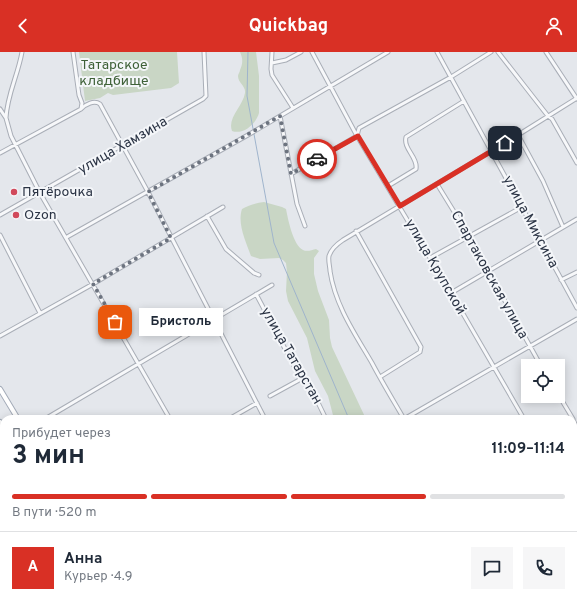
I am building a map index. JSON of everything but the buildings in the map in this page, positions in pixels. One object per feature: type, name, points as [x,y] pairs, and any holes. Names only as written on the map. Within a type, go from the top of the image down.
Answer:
[{"type":"main road","points":[[0,389],[16,415]]},
{"type":"street","points":[[22,52],[7,103],[7,125],[15,145],[40,193],[168,415]]},
{"type":"street","points":[[73,52],[79,95],[82,103],[81,109]]},
{"type":"street","name":"улица Хамзина","points":[[0,215],[203,99],[206,96],[204,52]]},
{"type":"street","points":[[272,52],[271,69],[274,80],[293,108]]},
{"type":"street","points":[[272,63],[286,60],[301,52]]},
{"type":"street","name":"улица Крупской","points":[[312,52],[358,136],[522,415]]},
{"type":"street","points":[[66,237],[257,130],[388,52]]},
{"type":"street","name":"улица Миксина","points":[[437,52],[541,239],[561,280],[577,308]]},
{"type":"street","points":[[291,174],[358,136],[359,128],[490,52]]},
{"type":"street","points":[[498,52],[548,116],[552,119],[577,163]]},
{"type":"street","points":[[402,415],[345,316],[335,294],[329,257],[332,250],[338,243],[356,231],[518,136],[577,98],[546,52]]},
{"type":"street","points":[[388,186],[416,169],[416,164],[406,143],[406,137],[464,101]]},
{"type":"street","points":[[0,153],[84,106],[94,102],[100,104],[148,192],[263,415]]},
{"type":"street","points":[[0,109],[6,118]]},
{"type":"street","points":[[280,116],[297,204],[305,226]]},
{"type":"street","points":[[518,136],[543,181],[563,227]]},
{"type":"street","name":"Спартаковская улица","points":[[437,184],[488,270],[537,359]]},
{"type":"street","points":[[0,336],[93,284],[223,206]]},
{"type":"street","points":[[430,258],[522,207]]},
{"type":"street","points":[[207,216],[226,249],[254,273],[259,275]]},
{"type":"street","points":[[451,293],[577,219]]},
{"type":"street","points":[[356,231],[421,347],[420,352],[380,377]]},
{"type":"street","points":[[0,235],[40,313]]},
{"type":"street","points":[[561,280],[577,272]]},
{"type":"street","points":[[52,415],[272,285]]},
{"type":"street","name":"улица Татарстан","points":[[256,294],[301,379],[309,384],[324,415]]},
{"type":"street","points":[[411,415],[577,319]]},
{"type":"street","points":[[270,396],[301,379]]},
{"type":"street","points":[[236,415],[257,403]]},
{"type":"street","points":[[563,403],[571,415]]},
{"type":"green space","name":"Татарское кладбище","points":[[79,52],[177,52],[179,83],[171,88],[113,95],[108,93],[100,98],[85,101]]},
{"type":"green space","points":[[240,52],[256,52],[259,76],[259,113],[252,125],[245,130],[236,132],[232,131],[232,121],[245,93],[244,88],[238,78],[242,63]]},
{"type":"green space","points":[[264,202],[286,209],[296,243],[299,247],[305,251],[316,249],[319,251],[314,258],[314,274],[318,291],[329,320],[332,347],[364,415],[333,415],[328,396],[315,371],[307,338],[288,301],[286,291],[286,263],[279,258],[260,259],[251,256],[241,227],[241,215],[242,209],[253,204]]},
{"type":"waterway","points":[[248,52],[247,96],[274,243],[347,415]]},
{"type":"way so far","points":[[115,322],[93,284],[171,238],[148,192],[280,116],[291,174],[317,159]]},
{"type":"place","name":"Пятёрочка","points":[[14,192]]},
{"type":"place","name":"Ozon","points":[[16,215]]},
{"type":"place","name":"Бристоль","points":[[115,322]]},
{"type":"route","points":[[317,159],[358,136],[400,206],[505,143]]}]
